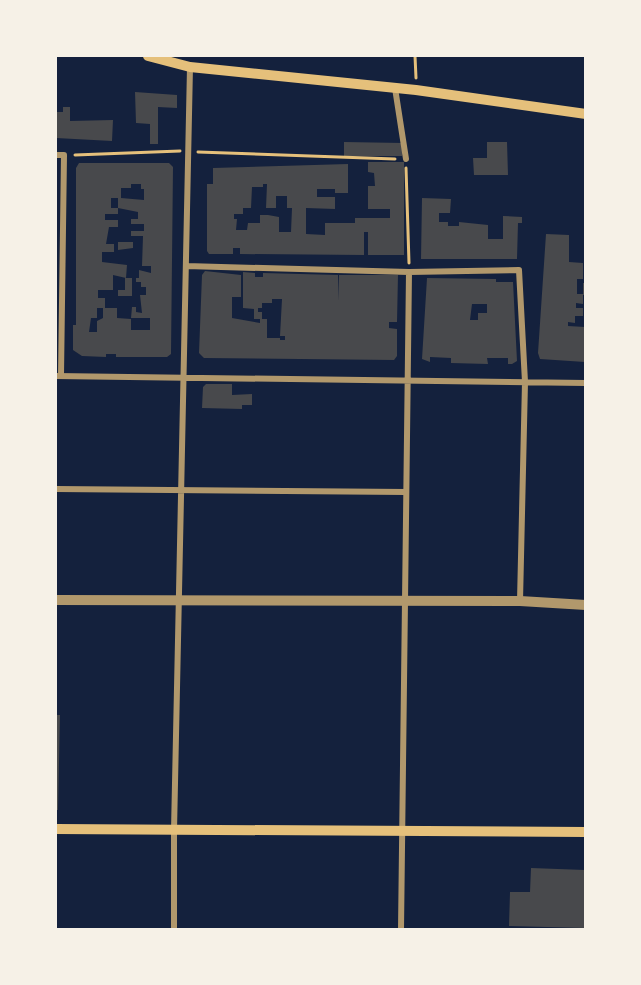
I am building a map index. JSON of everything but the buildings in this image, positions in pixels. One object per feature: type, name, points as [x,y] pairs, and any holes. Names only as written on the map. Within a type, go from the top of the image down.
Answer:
[{"type":"main road","points":[[148,56],[190,67],[416,90],[585,114]]},
{"type":"main road","points":[[56,829],[585,832]]},
{"type":"street","points":[[174,930],[174,831],[190,67]]},
{"type":"street","points":[[395,88],[406,159]]},
{"type":"street","points":[[56,155],[64,156],[58,376],[585,383]]},
{"type":"street","points":[[186,266],[409,272],[519,270],[525,382],[520,601]]},
{"type":"street","points":[[400,930],[409,272]]},
{"type":"street","points":[[56,489],[406,492]]},
{"type":"street","points":[[56,600],[520,601],[585,605]]},
{"type":"path","points":[[415,56],[416,90]]},
{"type":"path","points":[[64,156],[187,151],[406,159],[409,272]]}]
